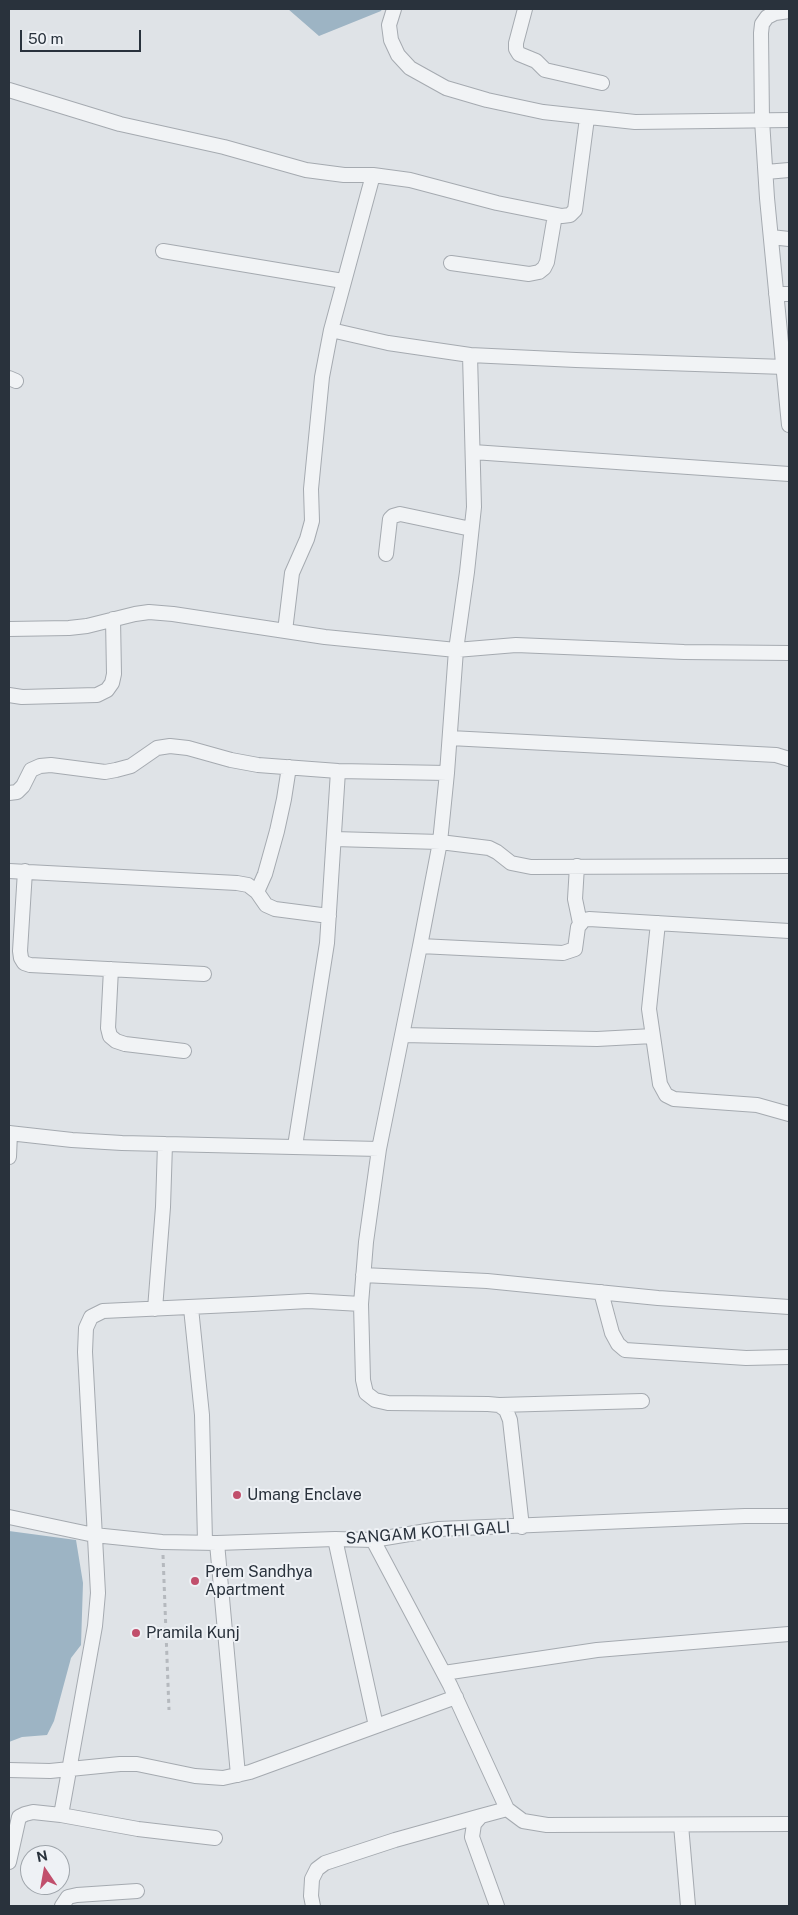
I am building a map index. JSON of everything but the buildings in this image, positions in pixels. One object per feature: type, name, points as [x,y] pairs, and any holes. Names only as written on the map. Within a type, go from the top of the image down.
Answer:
[{"type":"street","points":[[394,9],[389,25],[391,40],[398,54],[410,68],[446,88],[487,100],[543,112],[587,118],[643,122],[789,120]]},
{"type":"street","points":[[525,9],[516,43],[516,49],[519,54],[536,61],[545,70],[602,83]]},
{"type":"street","points":[[789,11],[766,13],[760,33],[762,120],[771,237],[783,294],[789,425]]},
{"type":"street","points":[[9,90],[126,126],[224,147],[306,170],[410,180],[497,203],[562,216],[570,215],[575,210],[587,118]]},
{"type":"street","points":[[766,172],[789,170]]},
{"type":"street","points":[[285,631],[292,573],[308,540],[312,521],[311,489],[322,377],[331,330],[373,175]]},
{"type":"street","points":[[451,264],[529,274],[539,272],[547,262],[555,215]]},
{"type":"street","points":[[771,237],[789,239]]},
{"type":"street","points":[[163,251],[343,281]]},
{"type":"street","points":[[331,330],[388,343],[470,354],[576,360],[785,366]]},
{"type":"street","points":[[470,354],[470,413],[474,507],[456,650],[440,842],[378,1148],[363,1275],[363,1380],[366,1393],[375,1400],[388,1404],[499,1405],[642,1401]]},
{"type":"street","points":[[473,452],[789,474]]},
{"type":"street","points":[[386,554],[390,519],[393,516],[400,514],[471,529]]},
{"type":"street","points":[[9,629],[87,626],[142,613],[173,614],[342,639],[456,650],[516,646],[789,653]]},
{"type":"street","points":[[9,695],[22,698],[97,695],[107,690],[112,683],[114,674],[113,620]]},
{"type":"street","points":[[450,738],[776,755],[789,759]]},
{"type":"street","points":[[9,793],[16,792],[23,786],[31,770],[40,766],[51,765],[105,772],[131,766],[157,748],[170,746],[188,748],[231,760],[289,768],[447,773]]},
{"type":"street","points":[[257,892],[265,874],[277,831],[289,768]]},
{"type":"street","points":[[295,1146],[316,1024],[329,916],[338,771]]},
{"type":"street","points":[[334,839],[440,842],[489,848],[511,863],[520,866],[789,866]]},
{"type":"street","points":[[420,946],[563,953],[576,949],[580,923],[575,899],[577,866]]},
{"type":"street","points":[[9,871],[230,882],[248,885],[257,892],[266,905],[275,909],[329,916]]},
{"type":"street","points":[[25,871],[20,951],[24,963],[30,965],[204,974]]},
{"type":"street","points":[[580,923],[589,920],[658,922],[789,930]]},
{"type":"street","points":[[658,922],[649,994],[649,1009],[660,1084],[666,1095],[674,1099],[757,1105],[789,1114]]},
{"type":"street","points":[[112,970],[108,1028],[110,1036],[116,1041],[125,1044],[184,1051]]},
{"type":"street","points":[[402,1035],[597,1039],[654,1036]]},
{"type":"street","points":[[9,1157],[9,1133],[72,1140],[164,1144],[378,1148]]},
{"type":"street","points":[[154,1309],[163,1207],[164,1144]]},
{"type":"street","points":[[363,1275],[487,1281],[789,1307]]},
{"type":"street","points":[[601,1292],[612,1333],[618,1344],[625,1350],[746,1358],[789,1357]]},
{"type":"street","points":[[61,1815],[95,1626],[98,1593],[85,1352],[86,1328],[90,1317],[103,1311],[308,1301],[362,1304]]},
{"type":"street","points":[[191,1308],[202,1416],[211,1543],[238,1775]]},
{"type":"street","points":[[499,1405],[506,1410],[510,1420],[522,1527]]},
{"type":"street","name":"SANGAM KOTHI GALI","points":[[9,1517],[94,1535],[162,1542],[211,1543],[335,1539],[373,1540],[438,1529],[522,1527],[745,1516],[789,1516]]},
{"type":"street","points":[[335,1539],[376,1726]]},
{"type":"street","points":[[373,1540],[456,1697],[507,1809],[523,1821],[547,1825],[789,1824]]},
{"type":"street","points":[[444,1673],[597,1650],[789,1634]]},
{"type":"street","points":[[9,1770],[50,1771],[137,1764],[213,1778],[223,1778],[238,1775],[456,1697]]},
{"type":"street","points":[[313,1906],[311,1896],[312,1879],[317,1869],[325,1863],[395,1840],[507,1809]]},
{"type":"street","points":[[9,1862],[19,1817],[33,1812],[61,1815],[138,1829],[215,1838]]},
{"type":"street","points":[[481,1816],[474,1824],[472,1837],[497,1906]]},
{"type":"street","points":[[681,1825],[688,1906]]},
{"type":"street","points":[[62,1906],[68,1898],[77,1896],[137,1892]]},
{"type":"path","points":[[162,1542],[168,1710]]},
{"type":"water","points":[[288,9],[382,9],[319,36]]},
{"type":"water","points":[[9,1531],[76,1540],[83,1583],[81,1645],[71,1658],[54,1721],[47,1735],[22,1737],[9,1742]]},
{"type":"place","name":"Umang Enclave","points":[[237,1495]]},
{"type":"place","name":"Prem Sandhya Apartment","points":[[195,1581]]},
{"type":"place","name":"Pramila Kunj","points":[[136,1633]]}]
